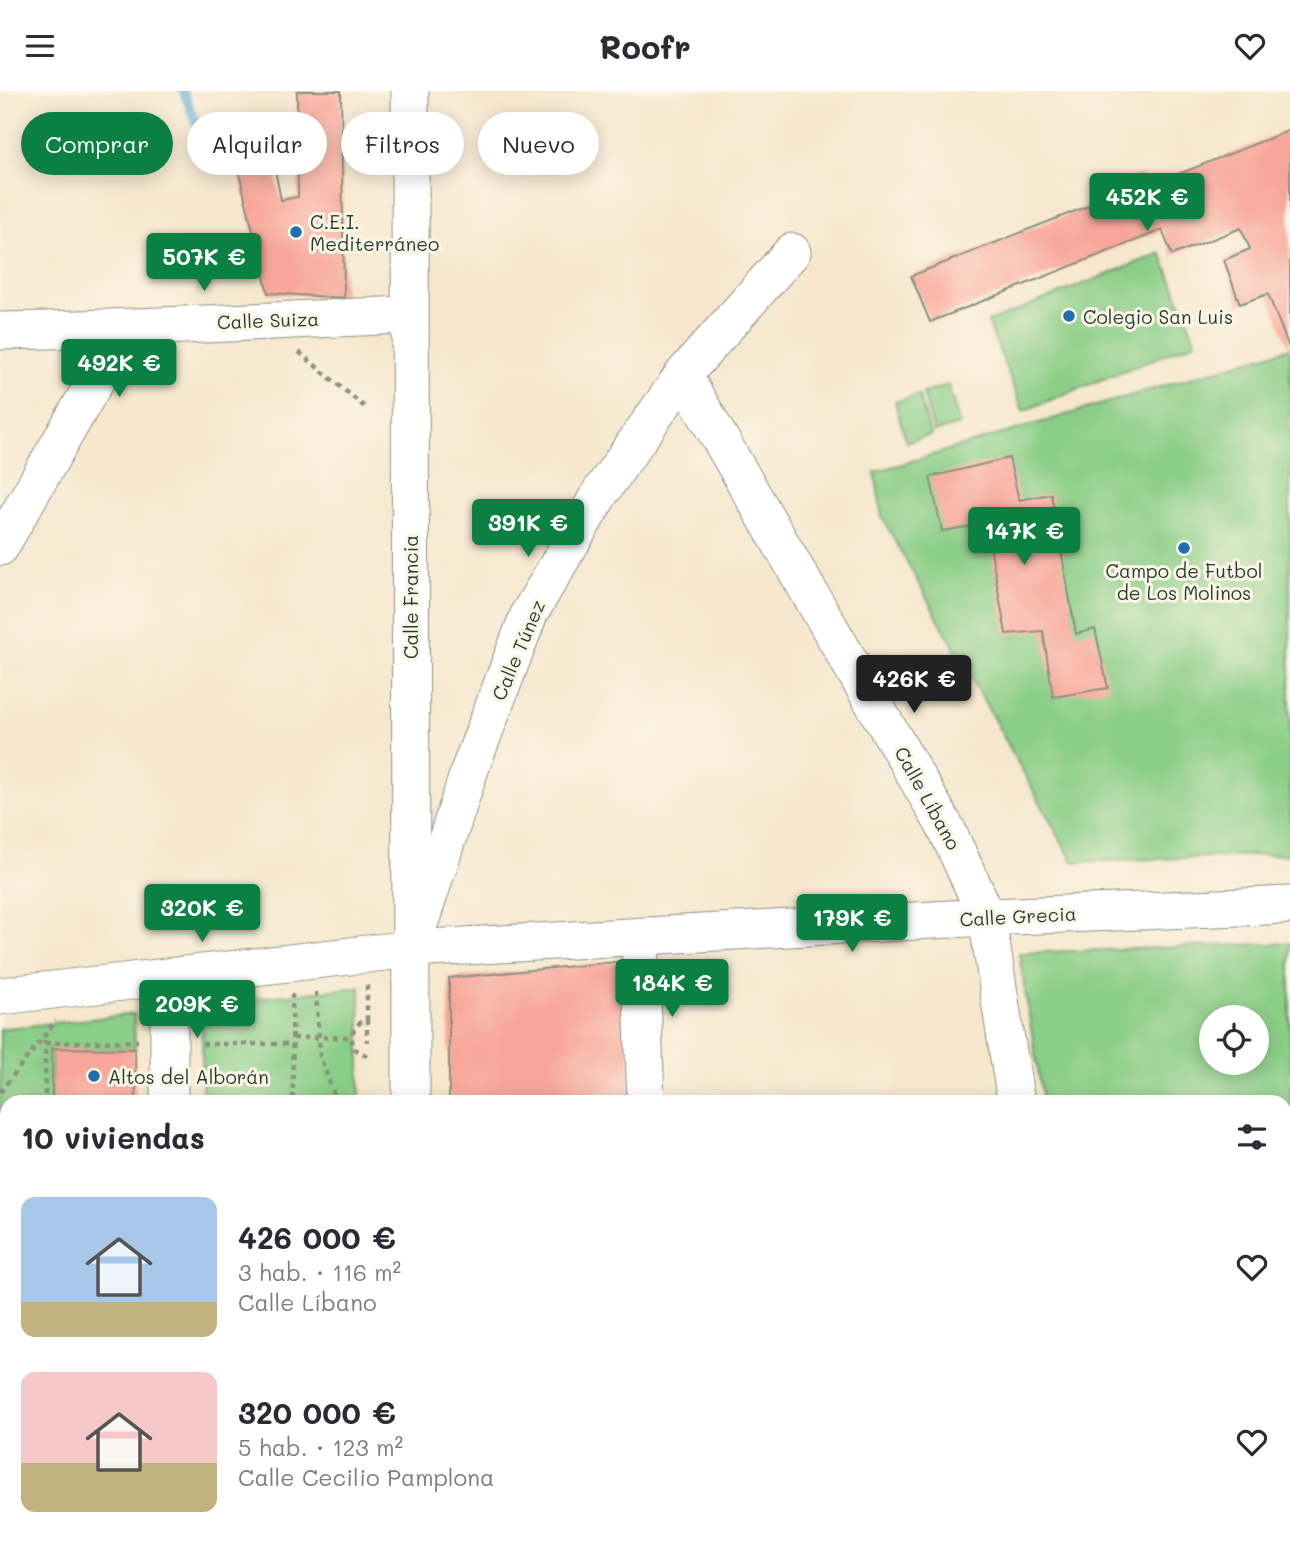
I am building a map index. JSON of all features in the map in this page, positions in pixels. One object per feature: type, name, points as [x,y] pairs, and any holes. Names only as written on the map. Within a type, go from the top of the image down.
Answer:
[{"type":"street","name":"Calle Francia","points":[[410,91],[411,1095]]},
{"type":"street","name":"Calle Túnez","points":[[411,949],[471,766],[529,614],[600,493],[683,375],[792,252]]},
{"type":"street","name":"Calle Suiza","points":[[0,331],[125,329],[170,324],[410,315]]},
{"type":"street","points":[[0,547],[125,329]]},
{"type":"street","name":"Calle Líbano","points":[[683,375],[947,829],[987,917],[1015,1095]]},
{"type":"street","name":"Calle Grecia","points":[[0,996],[411,949],[987,917],[1290,905]]},
{"type":"street","points":[[640,937],[646,1095]]},
{"type":"street","points":[[169,977],[169,1095]]},
{"type":"path","points":[[295,349],[367,409]]},
{"type":"path","points":[[367,977],[367,1042]]},
{"type":"path","points":[[316,987],[322,1064],[334,1095]]},
{"type":"path","points":[[292,990],[293,1095]]},
{"type":"path","points":[[0,1092],[59,1018]]},
{"type":"path","points":[[367,1019],[355,1027],[351,1037],[355,1049],[367,1056]]},
{"type":"path","points":[[45,1036],[45,1095]]},
{"type":"path","points":[[190,1044],[351,1037]]},
{"type":"path","points":[[45,1043],[147,1041]]},
{"type":"green space","points":[[1161,253],[1196,342],[1023,411],[988,322]]},
{"type":"green space","points":[[1290,348],[1290,854],[1073,862],[882,517],[875,472]]},
{"type":"green space","points":[[948,385],[960,425],[934,432],[923,393]]},
{"type":"green space","points":[[919,395],[931,435],[906,442],[895,402]]},
{"type":"green space","points":[[1290,943],[1290,1095],[1042,1095],[1019,953]]},
{"type":"green space","points":[[360,987],[360,1095],[202,1095],[202,1004]]},
{"type":"green space","points":[[134,1014],[135,1049],[52,1049],[52,1095],[0,1095],[0,1029]]},
{"type":"building","points":[[297,91],[341,91],[344,298],[268,293],[239,175],[276,175],[281,200],[298,197],[298,175],[327,175],[327,112],[297,112]]},
{"type":"building","points":[[1290,130],[1290,350],[1268,294],[1240,304],[1224,260],[1250,249],[1241,228],[1172,255],[1162,230],[930,322],[911,276],[1121,193],[1117,183],[1141,174],[1146,187]]},
{"type":"building","points":[[1009,458],[1019,500],[1051,494],[1076,634],[1095,629],[1108,688],[1053,697],[1043,631],[1006,634],[986,524],[942,531],[930,477]]},
{"type":"building","points":[[626,961],[631,1095],[449,1095],[449,978]]},
{"type":"building","name":"Altos del Alborán","points":[[52,1048],[135,1049],[136,1095],[52,1095]]},
{"type":"waterway","points":[[183,91],[192,112]]},
{"type":"place","name":"C.E.I. Mediterráneo","points":[[296,232]]},
{"type":"place","name":"Colegio San Luis","points":[[1069,316]]},
{"type":"place","name":"Campo de Futbol de Los Molinos","points":[[1184,548]]},
{"type":"place","name":"Altos del Alborán","points":[[94,1076]]}]
